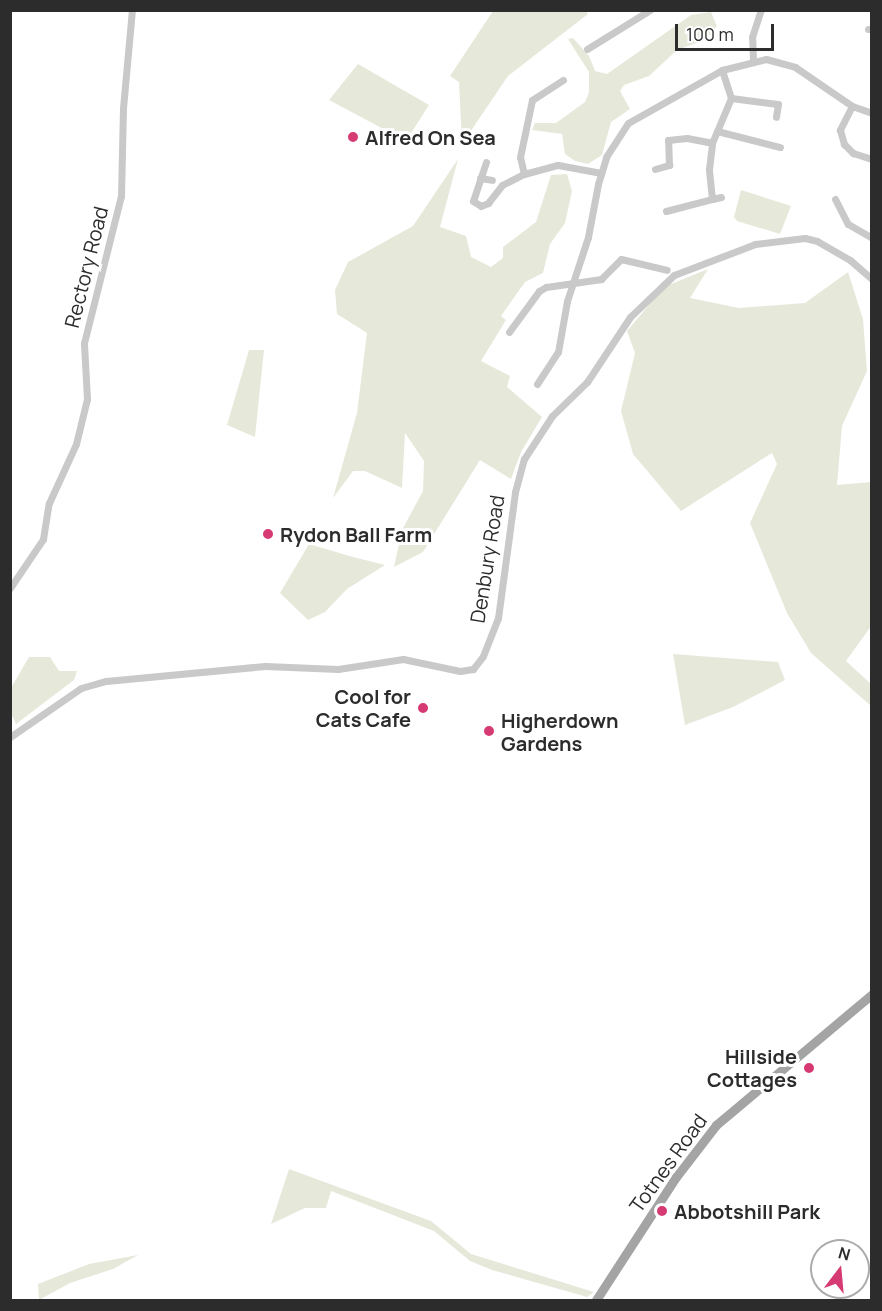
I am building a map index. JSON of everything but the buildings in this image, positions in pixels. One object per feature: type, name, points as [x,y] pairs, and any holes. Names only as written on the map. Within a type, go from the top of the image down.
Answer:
[{"type":"main road","name":"Totnes Road","points":[[596,1300],[676,1178],[716,1125],[872,994]]},
{"type":"street","name":"Rectory Road","points":[[10,588],[42,539],[49,503],[76,444],[87,399],[84,343],[121,196],[123,108],[132,10]]},
{"type":"street","points":[[587,49],[650,10]]},
{"type":"street","points":[[753,61],[752,37],[761,10]]},
{"type":"street","points":[[537,384],[558,352],[573,282],[588,237],[606,157],[628,123],[722,70],[753,61],[778,61],[795,67],[852,106],[872,113]]},
{"type":"street","points":[[712,199],[709,169],[712,143],[731,98],[722,70]]},
{"type":"street","points":[[524,174],[520,157],[532,100],[562,80]]},
{"type":"street","points":[[731,98],[778,104],[776,117]]},
{"type":"street","points":[[852,106],[840,130],[844,144],[853,153],[872,159]]},
{"type":"street","points":[[717,131],[780,147]]},
{"type":"street","points":[[655,169],[669,165],[669,140],[687,138],[712,143]]},
{"type":"street","points":[[486,162],[473,201],[481,206],[488,203],[502,185],[524,174],[558,165],[601,173]]},
{"type":"street","points":[[480,178],[492,180]]},
{"type":"street","points":[[666,211],[721,197]]},
{"type":"street","points":[[835,199],[848,224],[872,238]]},
{"type":"street","name":"Denbury Road","points":[[10,736],[81,688],[105,681],[265,666],[338,669],[403,658],[460,671],[473,669],[483,656],[498,618],[515,492],[524,459],[552,416],[587,382],[630,317],[674,275],[754,244],[805,238],[817,241],[850,260],[872,279]]},
{"type":"street","points":[[509,332],[539,291],[573,282],[601,279],[621,259],[667,270]]},
{"type":"shaded area","points":[[493,11],[586,11],[588,14],[508,76],[462,144],[459,82],[450,76]]},
{"type":"shaded area","points":[[711,12],[717,26],[705,40],[677,50],[649,76],[624,85],[620,91],[630,109],[611,122],[602,155],[588,164],[575,161],[565,154],[562,134],[532,130],[535,123],[556,123],[585,102],[589,92],[589,72],[568,39],[573,38],[589,56],[595,71],[607,74],[691,15]]},
{"type":"shaded area","points":[[358,64],[429,105],[406,141],[329,100]]},
{"type":"shaded area","points":[[458,159],[440,227],[466,236],[471,257],[491,267],[503,258],[503,247],[536,222],[551,175],[567,174],[572,191],[565,223],[550,244],[543,273],[525,282],[501,316],[506,320],[481,361],[510,376],[507,387],[542,417],[521,452],[511,479],[480,460],[423,552],[394,567],[402,530],[423,491],[424,461],[405,433],[402,488],[365,471],[353,471],[333,498],[357,413],[367,333],[337,314],[335,290],[348,262],[413,226]]},
{"type":"shaded area","points":[[741,190],[791,206],[780,234],[737,221],[734,217]]},
{"type":"shaded area","points":[[708,269],[690,298],[739,308],[805,303],[848,272],[863,319],[867,371],[842,426],[837,485],[871,482],[872,625],[846,661],[871,684],[871,706],[811,653],[787,613],[750,523],[777,464],[772,453],[681,511],[633,454],[621,411],[635,353],[627,331],[664,287]]},
{"type":"shaded area","points":[[249,350],[264,350],[255,437],[227,425]]},
{"type":"shaded area","points":[[309,544],[385,565],[347,589],[325,612],[308,620],[280,593]]},
{"type":"shaded area","points":[[673,654],[778,662],[785,680],[733,707],[685,725]]},
{"type":"shaded area","points":[[29,657],[50,657],[59,671],[77,671],[74,680],[16,724],[11,713],[11,688]]},
{"type":"shaded area","points":[[289,1169],[431,1221],[471,1254],[594,1292],[587,1297],[492,1270],[470,1261],[434,1231],[331,1191],[326,1208],[305,1208],[271,1224]]},
{"type":"shaded area","points":[[138,1255],[113,1269],[70,1283],[39,1300],[38,1284],[89,1264]]},
{"type":"place","name":"Alfred On Sea","points":[[353,137]]},
{"type":"place","name":"Rydon Ball Farm","points":[[268,534]]},
{"type":"place","name":"Cool for Cats Cafe","points":[[423,708]]},
{"type":"place","name":"Higherdown Gardens","points":[[489,731]]},
{"type":"place","name":"Hillside Cottages","points":[[809,1068]]},
{"type":"place","name":"Abbotshill Park","points":[[662,1211]]}]
